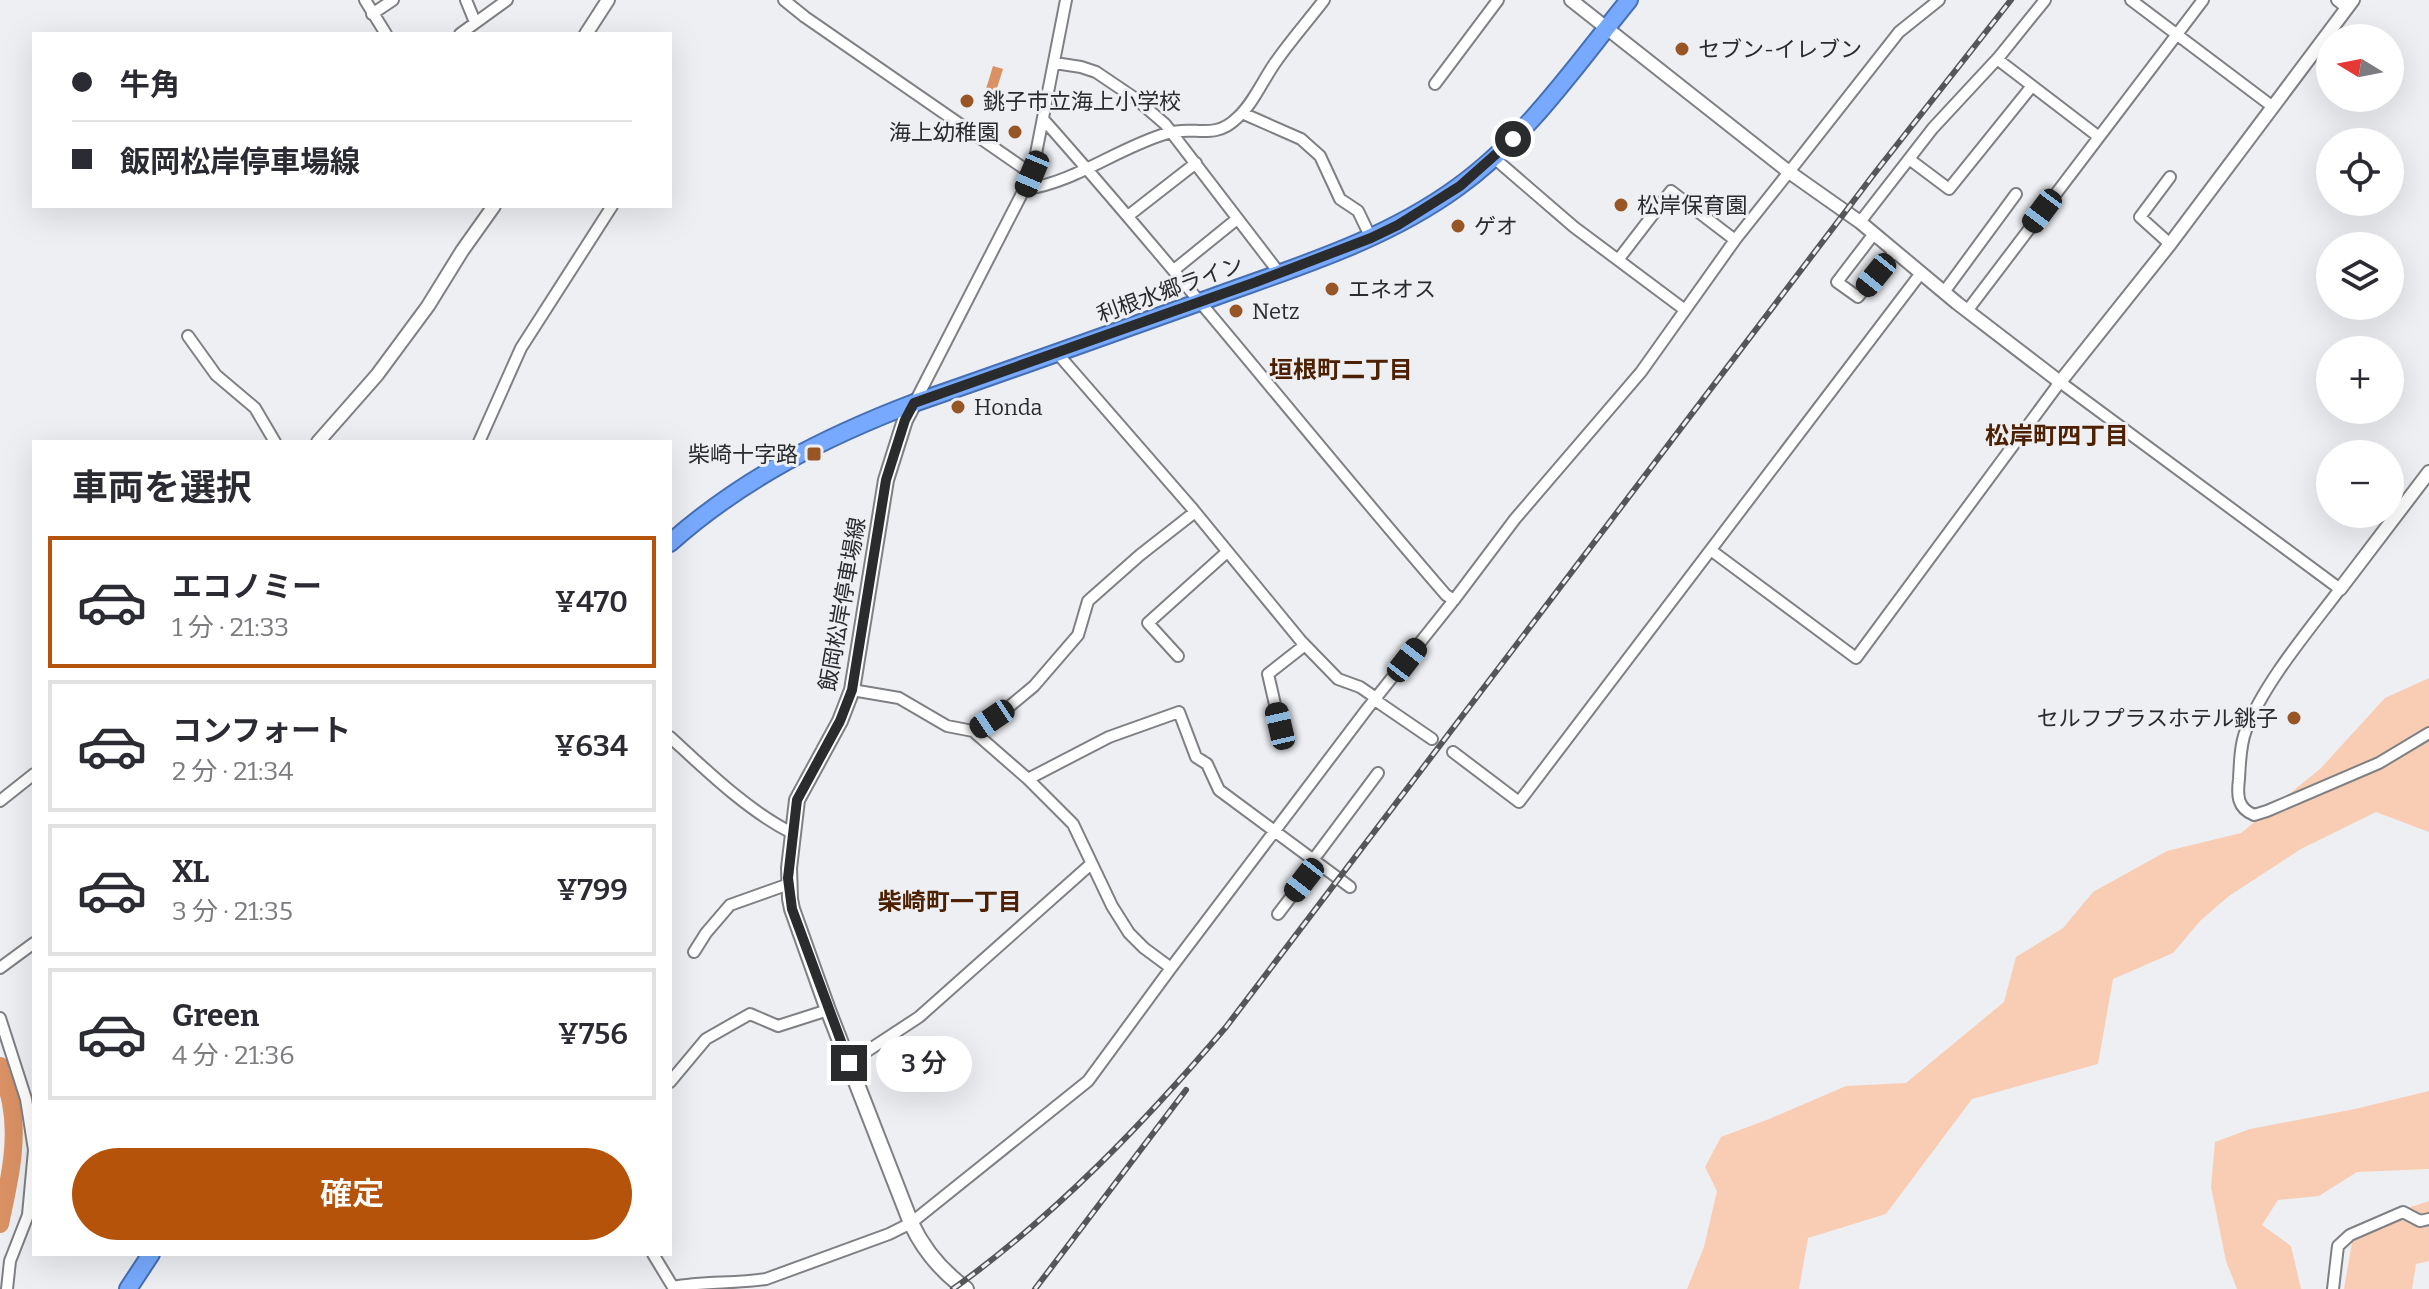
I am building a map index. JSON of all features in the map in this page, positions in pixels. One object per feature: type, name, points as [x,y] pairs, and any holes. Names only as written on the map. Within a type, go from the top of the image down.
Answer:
[{"type":"highway","name":"利根水郷ライン","points":[[672,541],[727,497],[764,472],[814,445],[914,403],[1280,274],[1371,238],[1431,205],[1494,158],[1521,132],[1629,0]]},
{"type":"highway","points":[[128,1289],[150,1256]]},
{"type":"main road","name":"飯岡松岸停車場線","points":[[914,403],[905,420],[886,480],[852,690],[840,721],[800,792],[792,833],[789,884],[792,909],[828,1010],[911,1223],[935,1264],[966,1289]]},
{"type":"street","points":[[365,0],[385,32]]},
{"type":"street","points":[[372,14],[393,0]]},
{"type":"street","points":[[466,0],[475,22]]},
{"type":"street","points":[[462,32],[507,0]]},
{"type":"street","points":[[587,32],[608,0]]},
{"type":"street","points":[[784,0],[1032,174]]},
{"type":"street","points":[[914,403],[1032,174],[1066,0]]},
{"type":"street","points":[[1026,189],[1087,168],[1172,131],[1219,130],[1232,123],[1324,0]]},
{"type":"street","points":[[1435,84],[1498,0]]},
{"type":"street","points":[[1571,0],[1789,172],[1860,222],[1967,311],[2340,589]]},
{"type":"street","points":[[654,1256],[673,1287],[696,1282],[744,1282],[766,1279],[889,1234],[911,1223],[1088,1081],[1273,831],[1515,519],[1641,372],[1735,240],[1899,32],[1939,0]]},
{"type":"street","points":[[1860,222],[1933,128],[1997,59],[2045,0]]},
{"type":"street","points":[[2131,0],[2273,107]]},
{"type":"street","points":[[1967,311],[2203,0]]},
{"type":"street","points":[[1712,551],[1856,658],[2060,382],[2170,244],[2273,107],[2345,3]]},
{"type":"street","points":[[1997,59],[2099,137]]},
{"type":"street","points":[[1055,63],[1096,72],[1136,99],[1172,131],[1280,274]]},
{"type":"street","points":[[1909,159],[1949,189],[2032,86]]},
{"type":"street","points":[[1242,113],[1301,139],[1320,156],[1340,199],[1358,211],[1371,238]]},
{"type":"street","points":[[1043,119],[1202,301],[1335,466],[1446,595],[1454,600]]},
{"type":"street","points":[[1494,158],[1574,227],[1685,310]]},
{"type":"street","points":[[1128,216],[1196,163]]},
{"type":"street","points":[[2170,177],[2140,217],[2170,244]]},
{"type":"street","points":[[1618,260],[1671,191],[1735,240]]},
{"type":"street","points":[[1944,292],[2016,194]]},
{"type":"street","points":[[320,440],[377,375],[428,306],[493,208]]},
{"type":"street","points":[[480,440],[521,348],[611,208]]},
{"type":"street","points":[[1174,270],[1237,219]]},
{"type":"street","points":[[1873,235],[1837,282],[1858,297],[1894,252]]},
{"type":"street","points":[[1453,752],[1519,802],[1921,273]]},
{"type":"street","points":[[188,336],[216,375],[255,408],[274,440]]},
{"type":"street","points":[[1057,353],[1305,645],[1338,679],[1360,687],[1432,739]]},
{"type":"street","points":[[2429,472],[2284,663],[2245,730],[2237,796],[2246,812],[2254,815],[2267,811],[2379,763],[2429,733]]},
{"type":"street","points":[[973,731],[1034,686],[1078,635],[1088,601],[1195,512]]},
{"type":"street","points":[[1178,656],[1148,623],[1227,552]]},
{"type":"street","points":[[1280,726],[1268,674],[1305,645]]},
{"type":"street","points":[[852,690],[899,698],[947,726],[973,731],[1073,824],[1112,906],[1129,933],[1171,968]]},
{"type":"street","points":[[1028,779],[1109,737],[1179,712],[1196,757],[1207,764],[1219,790],[1350,887]]},
{"type":"street","points":[[672,739],[752,807],[792,833]]},
{"type":"street","points":[[1278,914],[1378,773]]},
{"type":"street","points":[[0,801],[32,776]]},
{"type":"street","points":[[849,1063],[919,1017],[1091,864]]},
{"type":"street","points":[[694,952],[730,905],[789,884]]},
{"type":"street","points":[[0,968],[32,944]]},
{"type":"street","points":[[672,1080],[706,1039],[740,1018],[750,1014],[778,1026],[828,1010]]},
{"type":"street","points":[[0,1018],[30,1114],[32,1132]]},
{"type":"street","points":[[7,1289],[10,1261],[28,1215],[32,1172]]},
{"type":"street","points":[[2333,1289],[2338,1246],[2350,1235],[2403,1212],[2420,1221],[2429,1219]]},
{"type":"shaded area","points":[[993,66],[1003,69],[992,104],[982,102]]},
{"type":"shaded area","points":[[2429,678],[2429,832],[2376,812],[2301,849],[2229,896],[2201,920],[2173,953],[2113,979],[2098,1064],[1972,1099],[1886,1214],[1808,1238],[1799,1289],[1687,1289],[1704,1247],[1717,1191],[1705,1167],[1721,1137],[1846,1086],[1906,1083],[2004,1002],[2016,957],[2063,928],[2093,892],[2167,851],[2241,833],[2320,769],[2385,698]]},
{"type":"shaded area","points":[[2429,1091],[2429,1169],[2357,1172],[2319,1196],[2278,1200],[2262,1225],[2291,1246],[2301,1289],[2237,1289],[2226,1261],[2211,1187],[2215,1142],[2250,1129]]},
{"type":"shaded area","points":[[2429,1201],[2429,1261],[2416,1264],[2412,1289],[2344,1289],[2355,1225]]},
{"type":"waterway","points":[[0,1066],[10,1098],[14,1134],[12,1164],[0,1224]]},
{"type":"railway","points":[[953,1289],[1063,1199],[1131,1133],[1226,1027],[1874,174],[2011,0]]},
{"type":"railway","points":[[1035,1289],[1186,1090]]},
{"type":"place","name":"セブン-イレブン","points":[[1682,49]]},
{"type":"place","name":"銚子市立海上小学校","points":[[967,101]]},
{"type":"place","name":"海上幼稚園","points":[[1015,132]]},
{"type":"place","name":"松岸保育園","points":[[1621,205]]},
{"type":"place","name":"ゲオ","points":[[1458,226]]},
{"type":"place","name":"エネオス","points":[[1332,289]]},
{"type":"place","name":"Netz","points":[[1236,311]]},
{"type":"place","name":"Honda","points":[[958,407]]},
{"type":"place","name":"柴崎十字路","points":[[814,454]]},
{"type":"place","name":"セルフプラスホテル銚子","points":[[2294,718]]},
{"type":"district","name":"垣根町二丁目","points":[[1341,370]]},
{"type":"district","name":"松岸町四丁目","points":[[2057,436]]},
{"type":"district","name":"柴崎町一丁目","points":[[950,902]]},
{"type":"route","points":[[849,1063],[792,909],[788,878],[792,833],[800,792],[840,721],[852,690],[886,480],[905,420],[914,403],[1371,238],[1460,186],[1513,139]]}]
